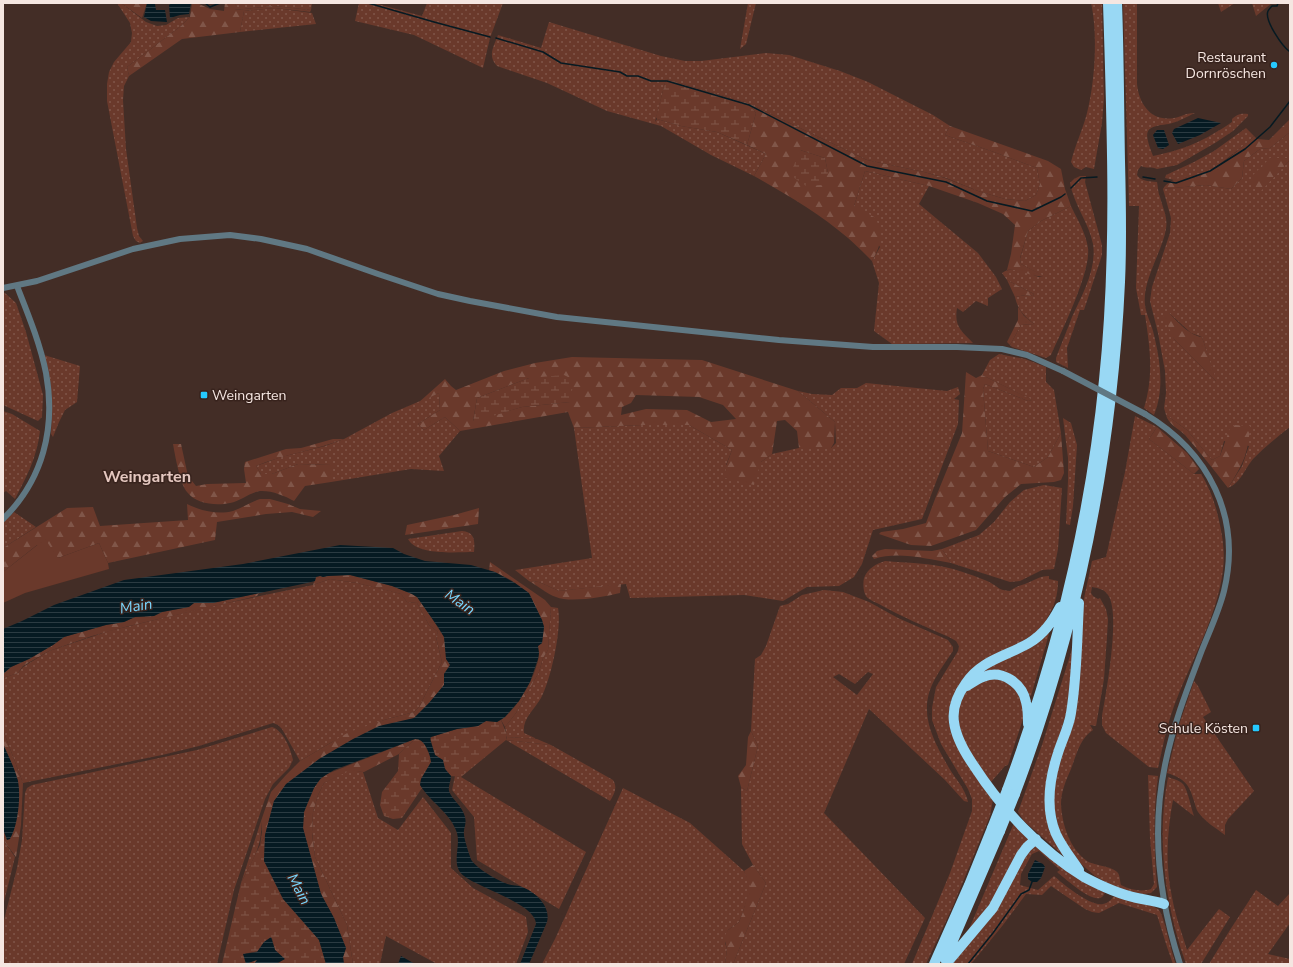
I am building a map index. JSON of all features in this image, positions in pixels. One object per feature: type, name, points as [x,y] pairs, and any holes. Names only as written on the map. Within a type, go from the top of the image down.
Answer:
[{"type":"highway","points":[[1084,876],[1063,847],[1056,834],[1051,817],[1049,793],[1054,766],[1071,715],[1074,689],[1075,583],[1097,439],[1108,330],[1112,230],[1108,3]]},
{"type":"highway","points":[[944,964],[975,892],[996,829],[1037,732],[1050,690],[1104,453],[1117,330],[1120,281],[1121,228],[1117,3]]},
{"type":"highway","points":[[1075,583],[1053,620],[1044,631],[1029,643],[982,666],[971,676],[956,701],[954,722],[961,743],[980,776],[1021,825],[1036,839],[1062,861],[1084,876],[1113,891],[1164,904]]},
{"type":"highway","points":[[1011,792],[1028,731],[1075,583]]},
{"type":"highway","points":[[962,690],[978,679],[991,675],[1004,676],[1010,679],[1022,690],[1025,697],[1027,704],[1028,731]]},
{"type":"highway","points":[[934,964],[996,829]]},
{"type":"highway","points":[[944,964],[991,911],[1021,855],[1036,839]]},
{"type":"street","points":[[3,288],[37,281],[133,249],[160,243],[205,236],[238,236],[261,239],[307,249],[438,294],[557,317],[779,340],[873,346],[1002,349],[1027,356],[1063,371],[1146,414],[1167,427],[1185,444],[1194,453],[1207,473],[1218,494],[1224,514],[1228,543],[1227,574],[1220,606],[1186,692],[1171,740],[1161,787],[1158,826],[1158,853],[1164,904],[1180,964]]},
{"type":"street","points":[[3,519],[21,500],[33,480],[46,444],[48,414],[46,373],[31,322],[17,286]]},
{"type":"green space","points":[[117,3],[121,3],[146,22],[157,26],[166,25],[178,18],[190,17],[181,26],[127,67],[129,76],[124,86],[123,100],[126,149],[137,228],[139,236],[143,241],[140,243],[136,241],[133,236],[107,101],[109,72],[114,62],[131,42],[132,33],[130,23]]},
{"type":"green space","points":[[121,3],[147,3],[142,18]]},
{"type":"green space","points":[[192,3],[197,3],[210,9],[224,11],[225,3],[236,3],[235,10],[274,6],[311,10],[310,12],[275,8],[244,11],[240,32],[182,39],[129,76],[127,67],[181,26],[190,17]]},
{"type":"green space","points":[[236,3],[312,3],[311,10],[274,6],[234,10]]},
{"type":"green space","points":[[359,3],[374,3],[422,16],[427,3],[503,3],[490,38],[483,68],[414,35],[355,21]]},
{"type":"green space","points":[[748,3],[756,3],[746,44],[740,49]]},
{"type":"green space","points":[[1091,3],[1102,3],[1104,98],[1102,123],[1094,169],[1086,167],[1081,170],[1074,167],[1071,162],[1090,101],[1094,72],[1095,43]]},
{"type":"green space","points":[[1123,3],[1137,3],[1137,84],[1140,98],[1144,105],[1153,114],[1166,119],[1195,113],[1176,122],[1155,126],[1148,131],[1147,137],[1153,156],[1194,144],[1232,122],[1232,119],[1237,115],[1248,114],[1248,116],[1233,131],[1177,165],[1157,169],[1141,166],[1138,170],[1137,175],[1141,179],[1157,182],[1166,221],[1164,238],[1149,276],[1145,296],[1147,315],[1156,342],[1160,373],[1159,394],[1154,415],[1144,408],[1149,384],[1150,362],[1145,315],[1141,315],[1136,288],[1139,206],[1129,206]]},
{"type":"green space","points":[[1218,3],[1235,3],[1221,12]]},
{"type":"green space","points":[[1252,3],[1272,3],[1256,16]]},
{"type":"green space","points":[[275,8],[312,13],[316,24],[240,32],[244,11]]},
{"type":"green space","points":[[549,22],[661,56],[685,61],[701,61],[766,53],[789,55],[840,71],[868,82],[933,115],[950,126],[945,135],[1037,168],[1040,184],[1036,195],[1025,201],[1005,199],[978,191],[946,178],[867,160],[748,103],[666,79],[655,122],[657,119],[681,126],[717,132],[766,154],[754,176],[711,155],[661,126],[607,111],[547,83],[497,66],[492,58],[492,51],[498,35],[541,48]]},
{"type":"green space","points":[[666,79],[748,103],[756,113],[747,145],[717,132],[681,126],[657,119],[656,117]]},
{"type":"green space","points":[[748,103],[867,160],[924,172],[1005,199],[1025,201],[1036,195],[1040,184],[1037,168],[945,135],[950,126],[1048,161],[1061,169],[1065,189],[1071,206],[1041,221],[1028,231],[1020,258],[1021,264],[1044,276],[1035,276],[1016,270],[1007,270],[1015,225],[1003,214],[978,203],[929,186],[865,171],[854,206],[876,218],[880,240],[878,250],[872,261],[848,238],[826,221],[790,197],[754,176],[766,154],[747,145],[756,113]],"holes":[[[800,150],[825,158],[828,173]]]},
{"type":"green space","points":[[1290,119],[1290,132],[1270,148],[1260,149],[1244,161],[1242,178],[1231,189],[1206,185],[1163,189],[1171,181],[1213,170],[1232,156],[1254,136],[1257,139],[1269,140]]},
{"type":"green space","points":[[1246,128],[1254,136],[1246,144],[1209,172],[1174,180],[1165,178],[1166,175],[1214,151]]},
{"type":"green space","points":[[1290,132],[1290,158],[1270,158],[1261,190],[1290,160],[1290,427],[1254,458],[1240,479],[1228,488],[1242,466],[1249,446],[1224,441],[1220,456],[1212,460],[1187,430],[1166,415],[1164,408],[1166,393],[1165,371],[1150,301],[1152,287],[1170,233],[1171,218],[1163,189],[1206,185],[1231,189],[1242,178],[1244,161],[1260,149],[1270,148]],"holes":[[[1169,313],[1191,333],[1202,337],[1216,381],[1174,339]]]},
{"type":"green space","points":[[800,150],[825,158],[828,173],[822,185],[806,186],[790,175]]},
{"type":"green space","points":[[1270,158],[1290,158],[1290,160],[1261,191],[1250,183],[1253,175]]},
{"type":"green space","points":[[865,171],[929,186],[919,204],[978,253],[996,277],[1002,289],[988,298],[988,306],[976,301],[963,312],[957,308],[956,314],[959,328],[973,343],[892,344],[874,331],[879,283],[872,261],[880,247],[854,206]]},
{"type":"green space","points":[[1080,176],[1086,176],[1085,182],[1102,245],[1102,255],[1084,310],[1080,310],[1067,348],[1068,368],[1056,362],[1056,358],[1088,282],[1094,253],[1091,236],[1075,199],[1070,183]]},
{"type":"green space","points":[[1071,206],[1085,237],[1088,248],[1088,258],[1081,286],[1051,355],[1046,358],[1012,347],[1010,345],[1021,325],[1034,324],[1022,312],[1015,297],[1026,295],[1033,296],[1034,294],[1007,280],[1002,273],[1016,270],[1039,277],[1043,276],[1021,264],[1020,259],[1028,231],[1041,221]]},
{"type":"green space","points":[[1007,280],[1034,294],[1033,296],[1026,295],[1015,297]]},
{"type":"green space","points":[[3,293],[5,293],[16,303],[26,332],[43,395],[42,417],[38,421],[3,405]]},
{"type":"green space","points":[[1018,307],[1024,316],[1034,324],[1021,325],[1010,345],[1007,342],[1018,320]]},
{"type":"green space","points":[[1164,311],[1169,313],[1188,331],[1202,337],[1217,382],[1174,339],[1163,315]]},
{"type":"green space","points":[[999,354],[1025,359],[1046,367],[1046,382],[1054,390],[1061,433],[1048,457],[1034,467],[988,451],[983,389],[985,384],[1028,401],[1032,400],[982,375],[990,360]]},
{"type":"green space","points":[[44,355],[80,366],[77,402],[65,410],[53,437],[51,434],[52,404],[49,374]]},
{"type":"green space","points":[[572,357],[702,360],[798,391],[835,422],[834,443],[831,448],[799,448],[797,431],[785,420],[777,421],[772,454],[761,462],[754,485],[725,478],[726,466],[732,450],[689,425],[574,428],[568,412],[460,431],[445,417],[424,430],[418,424],[440,410],[439,393],[418,403],[445,379],[456,390],[504,371],[535,363]],"holes":[[[529,378],[570,402],[522,407],[473,421],[477,398]],[[636,395],[699,397],[723,405],[736,419],[711,422],[687,410],[646,409],[621,415],[622,407],[631,403]]]},
{"type":"green space","points":[[966,372],[976,378],[982,375],[1033,400],[1028,401],[985,384],[983,389],[988,451],[1034,467],[1048,457],[1061,433],[1064,473],[1061,480],[1054,482],[1021,484],[1005,497],[976,530],[931,546],[911,545],[879,534],[881,532],[903,529],[926,523],[962,433]]},
{"type":"green space","points":[[564,375],[574,380],[570,402],[522,407],[473,422],[477,398],[529,378]]},
{"type":"green space","points":[[866,383],[947,391],[958,387],[960,394],[954,399],[959,400],[958,424],[922,519],[873,530],[862,564],[854,577],[839,586],[807,587],[783,601],[744,595],[630,598],[626,584],[559,591],[539,582],[529,581],[515,570],[592,558],[574,428],[689,425],[732,450],[726,465],[761,462],[772,454],[799,448],[831,448],[836,443],[835,422],[798,391],[812,394],[832,395],[841,388],[857,388]]},
{"type":"green space","points":[[439,393],[440,410],[418,424],[424,430],[445,417],[460,431],[439,456],[444,471],[411,469],[331,482],[331,465],[298,464],[272,474],[261,474],[256,466],[281,457],[325,446],[344,439],[392,413]]},
{"type":"green space","points":[[3,411],[12,414],[40,431],[34,458],[15,499],[6,491],[3,493]]},
{"type":"green space","points":[[1166,415],[1187,430],[1212,460],[1220,456],[1230,428],[1235,425],[1250,426],[1248,445],[1244,459],[1228,488],[1202,454],[1185,435],[1169,421]]},
{"type":"green space","points":[[1135,416],[1157,427],[1149,439],[1194,474],[1201,474],[1205,480],[1217,511],[1224,553],[1224,564],[1220,589],[1215,607],[1171,715],[1158,768],[1149,767],[1106,733],[1102,725],[1113,635],[1112,604],[1108,595],[1103,590],[1092,587],[1091,593],[1098,599],[1100,598],[1106,609],[1108,619],[1104,679],[1096,726],[1090,725],[1093,730],[1082,742],[1063,791],[1061,804],[1063,820],[1068,836],[1076,850],[1087,861],[1116,871],[1119,874],[1121,885],[1125,887],[1140,890],[1151,889],[1154,884],[1150,838],[1148,775],[1158,776],[1154,832],[1157,887],[1151,893],[1144,894],[1125,891],[1107,883],[1095,876],[1080,863],[1068,849],[1055,819],[1052,790],[1061,749],[1083,603],[1092,561],[1106,557],[1125,472]]},
{"type":"green space","points":[[1063,418],[1071,423],[1077,445],[1073,506],[1070,525],[1066,524],[1068,458]]},
{"type":"green space","points":[[1157,427],[1187,453],[1199,469],[1194,474],[1149,439]]},
{"type":"green space","points":[[333,439],[344,439],[256,466],[261,474],[272,474],[298,464],[331,465],[331,482],[305,486],[294,501],[279,494],[258,491],[234,502],[225,504],[201,502],[187,492],[180,476],[173,444],[181,444],[188,476],[196,486],[207,484],[246,483],[244,469],[245,462],[286,449],[301,448]]},
{"type":"green space","points":[[1044,485],[1062,488],[1058,549],[1054,569],[1042,570],[1020,581],[1010,582],[951,563],[942,549],[979,535],[994,522],[1010,502],[1024,490]]},
{"type":"green space","points":[[260,499],[270,499],[300,509],[321,511],[313,517],[292,512],[266,514],[217,522],[215,540],[108,563],[99,543],[58,558],[37,545],[3,572],[3,548],[67,508],[93,507],[100,526],[188,520],[187,504],[198,509],[221,513],[233,511]]},
{"type":"green space","points":[[479,508],[478,524],[405,535],[407,525]]},
{"type":"green space","points":[[14,512],[36,527],[3,548],[3,523]]},
{"type":"green space","points":[[462,531],[472,535],[474,552],[428,551],[413,544],[408,539]]},
{"type":"green space","points":[[45,539],[58,558],[99,543],[108,563],[109,569],[25,593],[3,603],[3,572]]},
{"type":"green space","points":[[885,549],[932,551],[942,549],[951,563],[902,556],[874,559],[872,556],[877,551]]},
{"type":"green space","points":[[885,561],[928,564],[945,567],[983,579],[1006,591],[1010,591],[1045,576],[1049,576],[1049,579],[1058,581],[1056,597],[1046,620],[1048,619],[1036,633],[995,654],[954,694],[952,699],[949,709],[949,719],[952,735],[993,800],[990,816],[953,906],[926,964],[912,964],[950,873],[972,811],[972,799],[968,789],[941,744],[932,720],[932,708],[936,687],[958,651],[959,646],[956,641],[949,637],[914,622],[870,600],[866,596],[863,585],[864,578],[873,567]]},
{"type":"green space","points":[[490,562],[545,600],[551,607],[548,650],[543,658],[539,672],[516,713],[505,727],[501,720],[520,700],[534,673],[539,655],[538,646],[542,643],[544,627],[528,593],[511,580],[495,572],[489,571]]},
{"type":"green space","points":[[350,575],[392,586],[417,597],[444,637],[450,665],[444,674],[444,685],[414,718],[274,801],[265,835],[260,845],[262,832],[261,821],[271,792],[286,775],[300,761],[349,732],[414,712],[419,707],[442,662],[436,637],[438,632],[429,625],[417,603],[407,602],[401,594],[357,583],[330,579],[313,585],[316,577]]},
{"type":"green space","points":[[330,579],[357,583],[401,594],[407,602],[417,603],[429,625],[438,632],[436,637],[442,662],[419,707],[414,712],[384,720],[332,742],[300,761],[282,729],[273,723],[199,746],[162,755],[23,783],[3,730],[3,678],[18,673],[23,667],[49,651],[109,631],[208,607],[313,585]]},
{"type":"green space","points":[[529,581],[539,582],[559,591],[621,584],[620,593],[596,598],[562,599],[553,596]]},
{"type":"green space","points":[[824,590],[843,592],[869,602],[898,618],[948,640],[953,647],[953,651],[932,685],[927,700],[927,711],[931,731],[939,750],[963,788],[968,802],[964,801],[945,780],[869,709],[824,813],[925,918],[904,964],[733,964],[766,883],[753,865],[742,844],[741,787],[747,791],[758,746],[751,731],[755,659],[761,655],[766,646],[780,606],[788,604],[802,595]],"holes":[[[868,672],[873,674],[857,695],[833,677],[839,674],[855,684]]]},
{"type":"green space","points":[[259,593],[257,596],[92,636],[49,651],[23,666],[18,673],[3,678],[3,674],[11,667],[29,659],[64,637],[106,625],[124,622],[135,617],[154,616],[162,612],[188,607],[194,603],[213,603]]},
{"type":"green space","points":[[551,607],[558,608],[559,617],[555,654],[545,690],[529,715],[524,728],[524,733],[537,739],[507,737],[505,727],[516,713],[539,672],[543,658],[548,650]]},
{"type":"green space","points":[[1048,632],[1049,634],[1031,696],[1019,680],[1012,675],[982,673],[992,664]]},
{"type":"green space","points":[[1073,646],[1073,670],[1067,710],[1047,779],[1066,858],[1024,821],[1018,812],[1042,745]]},
{"type":"green space","points":[[989,678],[1003,680],[1018,691],[1024,711],[1023,719],[1008,765],[1005,766],[991,782],[966,744],[961,733],[958,712],[961,701],[967,690]]},
{"type":"green space","points":[[1194,681],[1211,712],[1203,717],[1254,791],[1228,819],[1225,825],[1225,835],[1201,816],[1196,808],[1188,786],[1182,780],[1167,773],[1179,725]]},
{"type":"green space","points":[[501,720],[507,735],[506,740],[461,777],[451,776],[445,769],[442,760],[435,755],[431,737],[457,729],[478,726],[486,721],[497,722]]},
{"type":"green space","points":[[272,727],[283,736],[293,760],[289,768],[273,784],[265,799],[234,890],[217,964],[3,964],[3,924],[17,868],[22,840],[25,793],[27,788],[32,785],[197,750]]},
{"type":"green space","points":[[3,730],[23,783],[21,825],[16,857],[3,840],[3,829],[5,833],[18,781],[3,743]]},
{"type":"green space","points":[[751,731],[758,746],[747,791],[741,787],[738,776],[746,765],[748,737]]},
{"type":"green space","points":[[507,737],[537,739],[551,745],[506,740]]},
{"type":"green space","points":[[417,738],[425,744],[431,759],[430,766],[421,781],[422,788],[402,818],[393,819],[384,816],[380,805],[382,792],[398,771],[399,754]]},
{"type":"green space","points":[[415,739],[399,754],[364,772],[349,771],[324,783],[318,795],[313,812],[312,834],[315,857],[347,925],[353,964],[344,964],[343,957],[346,948],[334,918],[321,894],[303,828],[304,812],[309,797],[317,782],[327,774]]},
{"type":"green space","points":[[506,740],[551,745],[613,780],[615,791],[613,796],[610,801]]},
{"type":"green space","points":[[349,770],[363,772],[378,818],[398,830],[423,797],[451,833],[451,868],[473,888],[526,917],[528,932],[516,964],[437,964],[386,936],[380,964],[353,964],[347,925],[315,857],[312,832],[313,812],[318,795],[324,783]]},
{"type":"green space","points":[[455,776],[461,777],[586,852],[559,909],[477,860],[474,817],[452,790]]},
{"type":"green space","points":[[1168,777],[1178,781],[1185,787],[1194,816],[1173,800],[1168,836],[1168,873],[1175,910],[1187,950],[1219,909],[1230,917],[1201,964],[1186,964],[1173,919],[1168,895],[1163,848],[1163,824],[1164,800]]},
{"type":"green space","points":[[623,788],[690,823],[744,871],[751,886],[739,922],[728,930],[725,943],[727,949],[725,964],[542,964],[555,939]]},
{"type":"green space","points":[[261,821],[260,838],[256,853],[241,883]]},
{"type":"green space","points":[[1014,823],[1030,839],[990,906],[971,929],[969,929]]},
{"type":"green space","points":[[265,835],[264,861],[319,940],[326,964],[276,964],[284,959],[275,950],[272,938],[264,942],[258,951],[243,954],[258,959],[254,964],[222,964],[241,883]]},
{"type":"green space","points":[[3,840],[15,857],[3,906]]},
{"type":"green space","points":[[1036,846],[1105,892],[1102,897],[1097,898],[1082,892],[1057,872],[1060,870],[1039,851],[1032,854],[1021,874],[1020,885],[1038,890],[1054,876],[1077,894],[1098,904],[1106,903],[1116,896],[1144,903],[1158,909],[1163,918],[1176,964],[1173,964],[1157,915],[1119,903],[1099,913],[1092,912],[1085,909],[1051,886],[1042,895],[1026,894],[971,964],[953,964],[1016,869],[1032,848]]},
{"type":"green space","points":[[753,865],[766,883],[733,964],[725,964],[727,949],[724,937],[728,930],[739,922],[750,886],[744,871]]},
{"type":"green space","points":[[1256,890],[1278,906],[1290,893],[1290,923],[1268,954],[1290,959],[1290,964],[1209,964],[1230,930]]},
{"type":"water","points":[[147,3],[155,4],[156,10],[165,10],[167,22],[151,21],[144,17]]},
{"type":"water","points":[[172,3],[191,3],[189,14],[170,18],[169,5]]},
{"type":"water","points":[[1198,118],[1221,123],[1200,135],[1178,144],[1172,133],[1174,129]]},
{"type":"water","points":[[1157,130],[1164,130],[1169,145],[1163,149],[1158,148],[1153,135]]},
{"type":"water","name":"Main","points":[[340,545],[393,548],[404,554],[425,561],[471,565],[495,572],[529,593],[542,620],[544,627],[542,643],[538,646],[538,659],[530,682],[519,701],[505,717],[497,722],[486,721],[478,726],[457,729],[431,737],[430,739],[435,755],[443,760],[445,769],[451,776],[449,791],[464,813],[466,822],[464,837],[472,861],[496,879],[507,884],[522,887],[532,892],[545,906],[548,916],[547,922],[529,964],[520,964],[536,924],[534,917],[517,903],[471,881],[460,872],[457,862],[458,839],[454,826],[450,819],[420,785],[421,779],[431,762],[426,747],[422,741],[415,739],[334,770],[321,778],[314,788],[304,812],[303,828],[321,894],[334,918],[346,948],[343,957],[344,964],[326,964],[319,940],[283,899],[264,861],[265,835],[274,801],[286,784],[319,759],[353,739],[379,726],[414,718],[444,685],[444,674],[450,665],[446,659],[444,637],[417,597],[412,594],[392,586],[350,575],[320,576],[316,577],[315,581],[307,583],[213,603],[194,603],[189,607],[162,612],[154,616],[135,617],[124,622],[106,625],[64,637],[29,659],[11,667],[3,674],[3,629],[54,605],[124,580],[243,564]]},
{"type":"water","points":[[3,744],[15,772],[19,788],[17,819],[13,833],[10,839],[7,840],[3,829]]},
{"type":"water","points":[[1035,860],[1043,864],[1045,867],[1041,878],[1037,882],[1032,882],[1028,879],[1028,874]]},
{"type":"water","points":[[271,937],[275,950],[285,959],[276,964],[254,964],[257,960],[246,964],[243,954],[257,952],[264,942]]},
{"type":"water","points":[[401,956],[415,964],[398,964]]},
{"type":"waterway","points":[[205,3],[210,7],[220,3]]},
{"type":"waterway","points":[[368,3],[490,37]]},
{"type":"waterway","points":[[1278,3],[1277,6],[1272,6],[1267,15],[1278,39],[1290,52]]},
{"type":"waterway","points":[[496,38],[543,52],[561,63],[620,72],[627,76],[638,76],[651,81],[667,81],[749,105],[867,166],[946,182],[987,201],[1032,211],[1065,194]]},
{"type":"waterway","points":[[1164,181],[1176,183],[1210,171],[1245,149],[1270,127],[1290,101]]},
{"type":"waterway","points":[[1071,188],[1081,178],[1097,177]]},
{"type":"waterway","points":[[1143,177],[1155,179]]},
{"type":"waterway","points":[[968,964],[993,933],[1021,894],[1029,890],[1032,882]]},
{"type":"place","name":"Restaurant Dornröschen","points":[[1274,65]]},
{"type":"place","name":"Weingarten","points":[[204,395]]},
{"type":"place","name":"Schule Kösten","points":[[1256,728]]},
{"type":"district","name":"Weingarten","points":[[147,477]]}]
